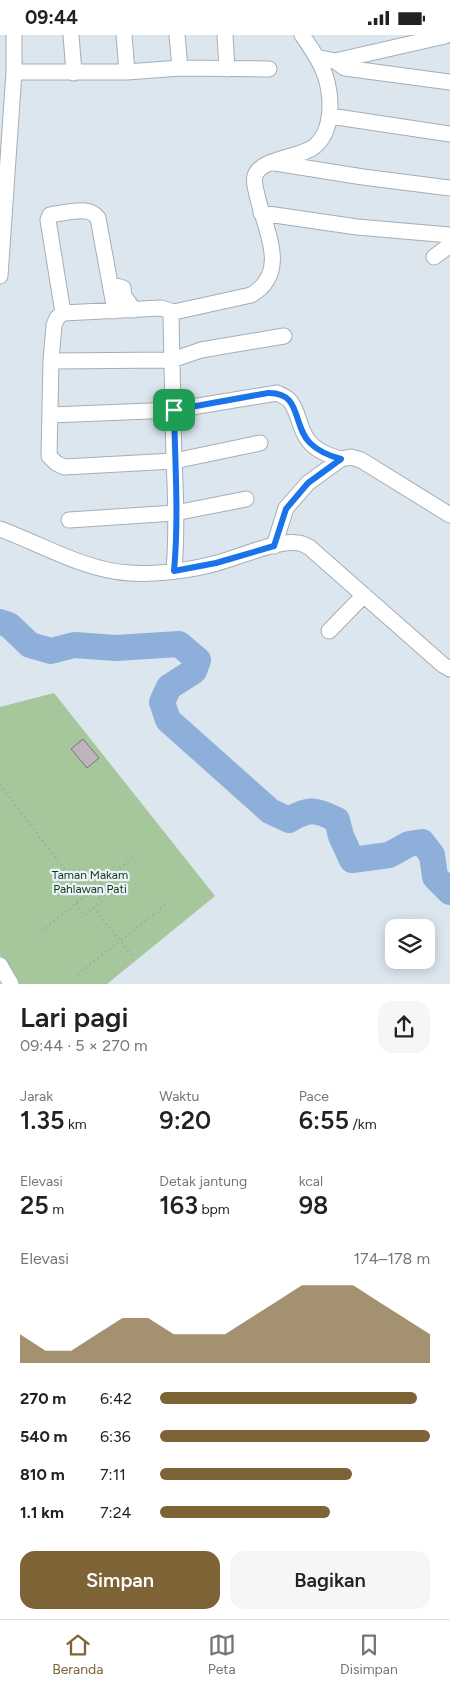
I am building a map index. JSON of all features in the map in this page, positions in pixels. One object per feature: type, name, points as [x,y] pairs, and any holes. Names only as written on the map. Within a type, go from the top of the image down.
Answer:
[{"type":"street","points":[[0,276],[14,72],[14,35]]},
{"type":"street","points":[[71,35],[74,73]]},
{"type":"street","points":[[124,35],[127,72]]},
{"type":"street","points":[[176,35],[180,67]]},
{"type":"street","points":[[225,35],[227,69]]},
{"type":"street","points":[[260,443],[174,461],[64,467],[56,463],[49,456],[51,361],[54,325],[57,317],[63,313],[161,308],[174,312],[251,295],[258,291],[267,280],[274,259],[268,229],[261,213],[254,183],[255,176],[258,170],[315,146],[326,131],[330,117],[326,78],[316,57],[302,35]]},
{"type":"street","points":[[335,61],[445,35],[450,42]]},
{"type":"street","points":[[316,57],[335,61],[345,67],[450,83]]},
{"type":"street","points":[[14,72],[127,72],[180,67],[269,69]]},
{"type":"street","points":[[330,117],[450,134]]},
{"type":"street","points":[[273,163],[450,188]]},
{"type":"street","points":[[63,313],[48,220],[50,215],[86,211],[91,211],[96,215],[115,311]]},
{"type":"street","points":[[261,213],[357,227],[450,235]]},
{"type":"street","points":[[434,257],[450,245]]},
{"type":"street","points":[[110,284],[123,288],[124,296],[134,310]]},
{"type":"street","points":[[174,312],[171,316],[174,461],[177,497],[174,571]]},
{"type":"street","points":[[51,361],[172,360],[201,350],[284,336]]},
{"type":"street","points":[[51,415],[174,410],[277,393],[291,401],[309,442],[330,456],[341,459]]},
{"type":"street","points":[[274,546],[286,509],[308,483],[341,459],[351,457],[361,460],[448,508]]},
{"type":"street","points":[[69,521],[176,513],[246,499]]},
{"type":"street","points":[[0,529],[77,560],[109,570],[130,573],[174,571],[216,563],[274,546],[298,543],[309,547],[443,665],[450,669]]},
{"type":"street","points":[[329,631],[364,595]]},
{"type":"street","points":[[0,965],[11,984]]},
{"type":"path","points":[[0,785],[86,896]]},
{"type":"path","points":[[42,931],[132,858]]},
{"type":"path","points":[[76,904],[85,915],[94,908],[102,901],[93,890]]},
{"type":"path","points":[[78,973],[168,903]]},
{"type":"path","points":[[94,908],[134,958]]},
{"type":"green space","name":"Taman Makam Pahlawan Pati","points":[[54,693],[215,896],[107,984],[18,984],[0,955],[0,707]]},
{"type":"building","points":[[83,739],[99,758],[87,768],[71,749]]},
{"type":"waterway","points":[[0,622],[9,625],[30,645],[51,651],[74,645],[116,648],[179,644],[198,660],[194,671],[169,687],[162,702],[168,720],[270,811],[289,820],[302,813],[313,811],[337,820],[341,836],[352,860],[389,855],[409,844],[422,842],[432,855],[435,877],[450,892]]},
{"type":"route","points":[[277,393],[291,401],[309,442],[330,456],[341,459],[308,483],[286,509],[274,546],[216,563],[174,571],[177,497],[174,461],[174,410],[277,393]]}]
